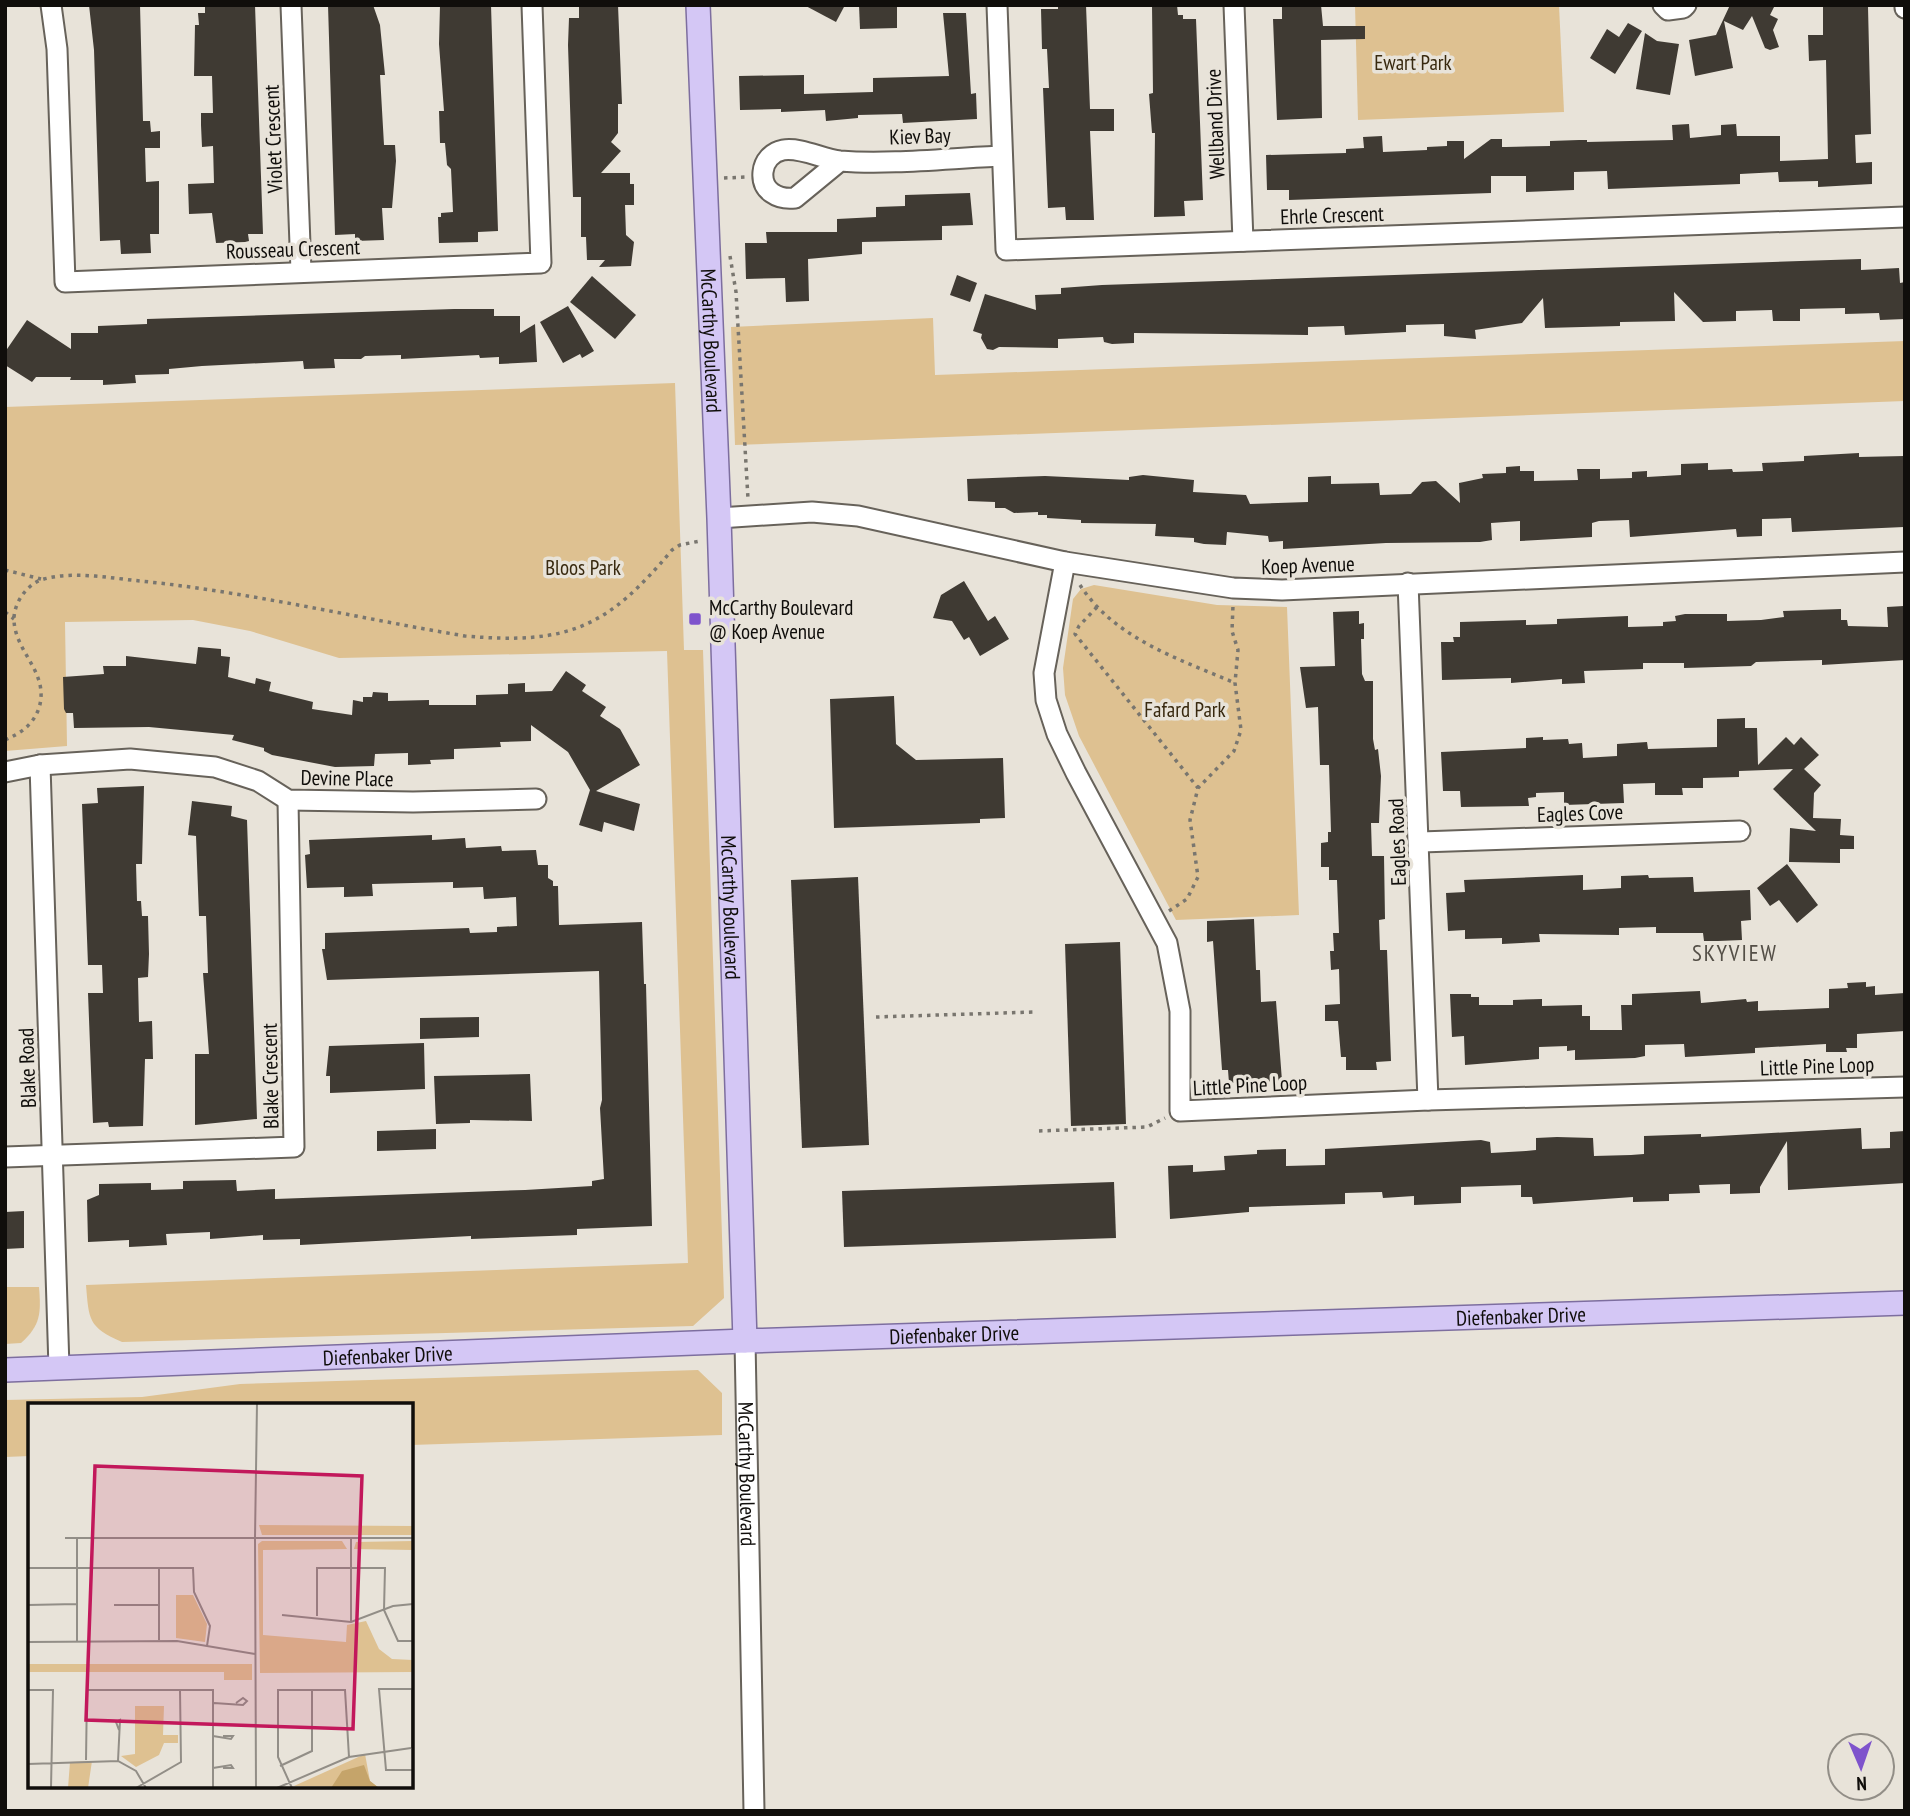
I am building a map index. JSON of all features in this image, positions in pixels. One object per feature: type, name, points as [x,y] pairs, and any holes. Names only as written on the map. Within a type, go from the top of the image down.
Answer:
[{"type":"main road","name":"McCarthy Boulevard","points":[[698,5],[720,528],[745,1341]]},
{"type":"main road","name":"Diefenbaker Drive","points":[[5,1370],[745,1341],[1905,1303]]},
{"type":"street","name":"Rousseau Crescent","points":[[51,5],[57,49],[65,282],[541,263],[533,5]]},
{"type":"street","name":"Violet Crescent","points":[[291,5],[301,271]]},
{"type":"street","name":"Ehrle Crescent","points":[[997,5],[1006,250],[1905,217]]},
{"type":"street","name":"Wellband Drive","points":[[1234,5],[1243,241]]},
{"type":"street","points":[[1663,5],[1668,10],[1684,8],[1686,5]]},
{"type":"street","name":"Kiev Bay","points":[[840,161],[1001,156]]},
{"type":"street","name":"Koep Avenue","points":[[720,528],[749,516],[812,512],[858,516],[1065,562],[1233,588],[1282,590],[1905,562]]},
{"type":"street","name":"Little Pine Loop","points":[[1065,562],[1044,673],[1046,700],[1057,734],[1076,773],[1156,917],[1167,943],[1180,1012],[1180,1111],[1428,1100],[1905,1087]]},
{"type":"street","name":"Eagles Road","points":[[1408,583],[1421,842],[1428,1100]]},
{"type":"street","name":"Devine Place","points":[[5,772],[40,765],[130,759],[215,767],[258,780],[288,800],[413,802],[536,799]]},
{"type":"street","name":"Blake Road","points":[[40,765],[59,1368]]},
{"type":"street","name":"Blake Crescent","points":[[5,1157],[293,1147],[288,800]]},
{"type":"street","name":"Eagles Cove","points":[[1421,842],[1740,831]]},
{"type":"street","name":"McCarthy Boulevard","points":[[745,1341],[754,1811]]},
{"type":"path","points":[[724,178],[725,188]]},
{"type":"path","points":[[729,246],[736,292],[749,516]]},
{"type":"path","points":[[5,570],[43,579],[84,576],[168,584],[465,636],[539,636],[578,628],[611,612],[640,587],[680,545],[720,528]]},
{"type":"path","points":[[1065,562],[1097,607],[1132,636],[1235,683]]},
{"type":"path","points":[[5,740],[34,720],[42,696],[40,681],[15,630],[14,619],[23,593],[43,579]]},
{"type":"path","points":[[1156,917],[1187,899],[1198,877],[1190,820],[1198,788],[1234,751],[1241,730],[1235,683],[1238,650],[1232,631],[1233,588]]},
{"type":"path","points":[[1097,607],[1075,634],[1198,788]]},
{"type":"path","points":[[5,612],[14,619]]},
{"type":"path","points":[[876,1017],[1034,1012]]},
{"type":"path","points":[[1039,1131],[1147,1127],[1180,1111]]},
{"type":"green space","name":"Ewart Park","points":[[1355,5],[1559,5],[1564,112],[1358,120]]},
{"type":"green space","points":[[933,318],[935,375],[1905,341],[1905,401],[735,445],[731,327]]},
{"type":"green space","name":"Bloos Park","points":[[675,383],[684,650],[703,650],[724,1298],[693,1326],[122,1342],[102,1332],[92,1321],[86,1285],[688,1263],[667,651],[339,658],[250,631],[193,620],[65,622],[67,746],[5,751],[5,407]]},
{"type":"green space","name":"Fafard Park","points":[[1094,585],[1217,605],[1287,607],[1299,915],[1176,920],[1079,736],[1065,695],[1063,668],[1073,599],[1081,589]]},
{"type":"green space","points":[[5,1287],[39,1287],[38,1318],[33,1330],[21,1343],[5,1344]]},
{"type":"green space","points":[[698,1370],[722,1393],[722,1435],[413,1445],[413,1403],[28,1403],[28,1456],[5,1457],[5,1400],[142,1397],[240,1384]]},
{"type":"building","points":[[89,5],[140,5],[143,121],[150,121],[151,132],[160,131],[160,148],[145,148],[146,182],[159,181],[159,234],[150,234],[151,253],[121,254],[120,240],[100,241],[94,50]]},
{"type":"building","points":[[205,5],[255,5],[263,234],[248,234],[249,241],[245,242],[216,243],[212,213],[189,214],[188,184],[214,183],[213,146],[202,147],[201,125],[201,113],[213,113],[212,76],[194,76],[195,25],[199,25],[198,13],[205,13]]},
{"type":"building","points":[[328,5],[373,5],[380,25],[385,75],[380,75],[384,145],[395,145],[396,161],[392,208],[382,208],[384,240],[355,241],[355,234],[335,235]]},
{"type":"building","points":[[440,5],[491,5],[498,231],[478,232],[478,242],[439,243],[438,217],[441,217],[441,213],[453,212],[451,169],[447,165],[445,143],[440,143],[439,111],[444,111],[439,44]]},
{"type":"building","points":[[579,5],[618,5],[622,104],[618,104],[618,133],[611,142],[621,151],[601,173],[630,173],[630,184],[634,184],[634,205],[625,205],[626,235],[634,242],[631,266],[599,267],[605,260],[587,260],[586,237],[581,237],[581,197],[573,197],[568,45],[569,18],[579,18]]},
{"type":"building","points":[[804,5],[845,5],[836,22]]},
{"type":"building","points":[[859,5],[897,5],[897,28],[860,29]]},
{"type":"building","points":[[1058,5],[1086,5],[1090,109],[1114,109],[1114,131],[1090,131],[1094,220],[1066,220],[1065,207],[1048,208],[1043,88],[1049,88],[1047,49],[1042,49],[1041,9],[1058,9]]},
{"type":"building","points":[[1152,5],[1177,5],[1178,15],[1183,15],[1183,19],[1196,19],[1203,200],[1184,201],[1185,216],[1154,217],[1155,133],[1152,133],[1149,94],[1153,93]]},
{"type":"building","points":[[1282,5],[1321,5],[1323,26],[1365,26],[1365,39],[1321,40],[1322,118],[1277,120],[1273,19],[1282,19]]},
{"type":"building","points":[[1730,5],[1775,5],[1770,15],[1778,19],[1773,30],[1779,47],[1770,50],[1765,48],[1752,16],[1743,30],[1724,21],[1733,68],[1695,76],[1689,40],[1716,35]]},
{"type":"building","points":[[1823,5],[1868,7],[1871,134],[1855,135],[1856,163],[1872,162],[1872,184],[1818,187],[1818,181],[1779,182],[1778,172],[1740,174],[1740,184],[1608,189],[1607,171],[1574,172],[1574,190],[1526,192],[1526,176],[1491,176],[1491,193],[1289,200],[1289,190],[1267,190],[1266,155],[1346,153],[1346,149],[1364,148],[1363,137],[1382,136],[1383,152],[1427,150],[1427,147],[1447,146],[1447,141],[1464,141],[1464,159],[1491,139],[1502,139],[1502,147],[1550,146],[1550,141],[1673,140],[1672,125],[1689,124],[1690,138],[1721,135],[1721,125],[1736,124],[1737,136],[1780,136],[1780,161],[1828,159],[1826,60],[1809,61],[1808,35],[1823,35]]},
{"type":"building","points":[[943,13],[966,13],[971,94],[976,93],[977,119],[903,123],[902,114],[858,115],[858,118],[826,121],[825,110],[740,110],[739,76],[804,75],[804,94],[873,92],[873,78],[949,76]]},
{"type":"building","points":[[1628,23],[1642,31],[1615,74],[1590,58],[1607,29],[1619,37]]},
{"type":"building","points":[[1645,33],[1657,41],[1679,44],[1670,95],[1636,89]]},
{"type":"building","points":[[970,193],[973,225],[942,226],[942,240],[862,242],[862,254],[808,259],[809,301],[786,302],[785,278],[746,279],[745,243],[767,243],[766,232],[837,232],[837,219],[876,217],[876,207],[905,206],[905,195]]},
{"type":"building","points":[[1861,259],[1861,270],[1899,268],[1900,283],[1905,282],[1905,319],[1880,320],[1879,313],[1845,314],[1845,308],[1800,309],[1800,321],[1773,321],[1772,310],[1736,311],[1736,321],[1703,322],[1674,292],[1675,321],[1545,328],[1543,298],[1522,323],[1475,330],[1476,339],[1444,336],[1444,324],[1406,325],[1406,332],[1345,335],[1344,326],[1308,327],[1308,335],[1134,333],[1134,343],[1112,344],[1104,342],[1103,337],[1058,339],[1058,348],[999,347],[993,350],[987,349],[981,338],[982,334],[973,331],[985,294],[1036,310],[1035,295],[1061,294],[1061,288],[1102,285]]},
{"type":"building","points":[[957,275],[977,283],[970,302],[950,295]]},
{"type":"building","points":[[592,276],[636,315],[615,339],[570,302]]},
{"type":"building","points":[[568,306],[594,351],[582,358],[580,354],[563,363],[540,322]]},
{"type":"building","points":[[494,309],[494,316],[520,316],[520,333],[535,324],[537,362],[499,364],[499,357],[480,358],[479,355],[401,359],[401,355],[365,356],[361,359],[334,359],[335,368],[304,369],[303,361],[169,369],[169,374],[135,375],[136,383],[103,385],[103,380],[70,380],[71,377],[36,377],[32,382],[5,365],[5,352],[27,320],[71,349],[71,333],[98,333],[98,326],[147,324],[147,319]]},
{"type":"building","points":[[1859,453],[1859,457],[1905,456],[1904,527],[1792,532],[1791,518],[1762,519],[1762,536],[1737,537],[1736,529],[1630,537],[1629,520],[1599,521],[1592,523],[1592,537],[1520,541],[1520,521],[1491,523],[1492,540],[1480,542],[1386,543],[1283,549],[1283,541],[1269,542],[1268,536],[1227,532],[1226,545],[1204,544],[1194,542],[1194,538],[1155,536],[1156,524],[1081,523],[1081,520],[1047,518],[1047,515],[1038,515],[1038,512],[1014,513],[1005,508],[995,508],[995,502],[968,501],[967,479],[1045,476],[1129,480],[1129,477],[1143,475],[1194,480],[1193,492],[1246,495],[1250,504],[1308,502],[1308,477],[1331,476],[1331,484],[1379,483],[1380,495],[1411,494],[1422,482],[1436,481],[1460,503],[1459,483],[1483,478],[1482,474],[1506,473],[1506,467],[1520,466],[1520,471],[1534,471],[1534,481],[1578,480],[1577,469],[1600,469],[1600,479],[1632,478],[1632,472],[1647,471],[1647,477],[1681,475],[1681,464],[1708,463],[1708,470],[1763,471],[1762,463],[1804,461],[1804,456]]},
{"type":"building","points":[[964,581],[988,621],[995,616],[1009,639],[980,656],[969,637],[964,640],[952,621],[933,618],[941,595]]},
{"type":"building","points":[[1904,606],[1905,660],[1822,665],[1822,660],[1756,662],[1751,666],[1684,668],[1684,663],[1643,663],[1643,669],[1584,671],[1585,683],[1562,684],[1562,679],[1511,683],[1511,678],[1442,680],[1441,642],[1454,642],[1453,637],[1460,637],[1460,622],[1526,620],[1526,625],[1557,624],[1557,619],[1628,616],[1628,627],[1663,626],[1663,622],[1676,621],[1675,616],[1685,614],[1727,614],[1727,621],[1761,620],[1784,617],[1783,611],[1841,609],[1841,620],[1847,620],[1848,626],[1888,627],[1887,607]]},
{"type":"building","points":[[1359,611],[1359,624],[1364,623],[1364,639],[1361,639],[1362,674],[1365,681],[1373,681],[1373,739],[1375,750],[1378,749],[1381,776],[1379,823],[1371,823],[1372,856],[1384,856],[1385,919],[1379,920],[1380,950],[1387,950],[1391,1061],[1376,1062],[1377,1070],[1346,1070],[1346,1057],[1341,1057],[1338,1021],[1325,1021],[1325,1005],[1340,1004],[1339,969],[1331,970],[1330,951],[1334,951],[1333,933],[1339,933],[1337,880],[1329,880],[1329,867],[1321,867],[1321,843],[1328,842],[1328,832],[1331,832],[1329,765],[1320,765],[1318,707],[1306,708],[1300,667],[1335,666],[1333,612]]},
{"type":"building","points":[[198,647],[221,649],[221,656],[230,657],[228,677],[255,684],[256,678],[271,682],[269,691],[313,702],[312,709],[352,715],[353,700],[363,702],[363,697],[372,697],[373,692],[388,693],[388,701],[429,700],[429,705],[476,705],[476,695],[508,694],[508,684],[525,683],[525,692],[552,691],[566,671],[586,685],[582,691],[606,707],[600,716],[620,729],[640,765],[596,791],[640,804],[634,831],[604,822],[602,832],[579,825],[590,790],[568,752],[531,725],[531,741],[500,742],[501,747],[454,749],[454,759],[430,760],[431,764],[408,765],[408,753],[375,754],[374,766],[335,767],[272,755],[264,751],[264,748],[232,740],[234,735],[149,727],[74,728],[73,713],[66,713],[64,709],[63,677],[104,674],[103,666],[126,666],[126,656],[196,664]]},
{"type":"building","points":[[894,696],[896,744],[916,760],[1003,758],[1005,818],[980,819],[980,823],[834,828],[830,699]]},
{"type":"building","points":[[1745,718],[1745,728],[1757,728],[1758,765],[1786,737],[1794,745],[1801,737],[1819,755],[1804,769],[1821,785],[1814,793],[1813,818],[1841,819],[1840,835],[1854,836],[1854,849],[1840,849],[1840,863],[1789,862],[1790,828],[1816,831],[1773,789],[1793,769],[1739,771],[1739,777],[1703,778],[1703,788],[1682,788],[1683,795],[1655,795],[1655,783],[1623,784],[1624,803],[1564,805],[1564,792],[1536,793],[1536,797],[1528,798],[1529,806],[1461,807],[1460,791],[1443,791],[1441,752],[1526,748],[1526,738],[1543,737],[1543,740],[1568,739],[1569,744],[1582,743],[1583,758],[1617,756],[1617,744],[1647,742],[1648,749],[1717,747],[1717,719]]},
{"type":"building","points":[[144,786],[142,864],[136,864],[137,901],[141,901],[142,916],[148,916],[149,954],[148,977],[138,978],[139,1022],[152,1021],[153,1059],[145,1059],[143,1126],[109,1127],[108,1122],[93,1123],[88,993],[103,993],[102,965],[88,965],[82,804],[98,803],[97,788]]},
{"type":"building","points":[[192,801],[232,806],[231,816],[247,820],[257,1119],[195,1125],[195,1054],[209,1054],[203,973],[208,973],[206,916],[199,916],[196,836],[188,835]]},
{"type":"building","points":[[432,835],[432,840],[465,838],[466,848],[501,846],[502,851],[536,850],[538,865],[548,865],[548,878],[553,881],[553,886],[558,886],[559,925],[642,922],[652,1226],[577,1229],[577,1235],[471,1239],[471,1236],[300,1245],[300,1239],[263,1240],[263,1235],[210,1239],[210,1232],[166,1234],[167,1245],[129,1247],[129,1240],[88,1242],[87,1200],[99,1195],[99,1184],[151,1183],[151,1190],[183,1189],[183,1181],[236,1180],[237,1191],[275,1189],[275,1199],[592,1186],[592,1181],[604,1179],[600,1108],[599,971],[327,980],[322,949],[325,949],[325,933],[469,928],[470,933],[497,932],[497,927],[517,926],[516,897],[484,899],[483,887],[453,888],[453,882],[372,884],[373,896],[344,897],[344,887],[307,888],[305,855],[310,854],[309,840]]},
{"type":"building","points":[[1787,864],[1818,905],[1797,923],[1779,900],[1770,906],[1757,888]]},
{"type":"building","points":[[1583,875],[1583,890],[1621,888],[1621,876],[1648,875],[1649,878],[1693,877],[1694,892],[1750,890],[1751,920],[1741,921],[1742,940],[1718,941],[1704,941],[1703,933],[1656,933],[1656,927],[1619,928],[1619,935],[1539,934],[1540,942],[1502,944],[1502,938],[1465,939],[1465,930],[1448,931],[1446,893],[1465,892],[1464,880]]},
{"type":"building","points":[[858,877],[869,1145],[802,1148],[791,880]]},
{"type":"building","points":[[1254,919],[1256,970],[1260,970],[1261,1002],[1276,1001],[1282,1081],[1229,1083],[1228,1070],[1222,1070],[1213,941],[1207,942],[1207,921]]},
{"type":"building","points":[[1120,942],[1126,1124],[1071,1126],[1065,944]]},
{"type":"building","points":[[1866,982],[1866,987],[1875,986],[1875,995],[1905,993],[1905,1031],[1857,1034],[1857,1048],[1846,1048],[1847,1052],[1826,1052],[1826,1044],[1755,1048],[1755,1053],[1685,1057],[1684,1044],[1645,1045],[1645,1056],[1575,1060],[1575,1050],[1567,1051],[1567,1046],[1539,1047],[1539,1059],[1465,1065],[1464,1036],[1452,1037],[1450,994],[1471,994],[1471,997],[1479,997],[1479,1005],[1513,1005],[1513,1000],[1542,999],[1542,1006],[1582,1005],[1582,1016],[1590,1016],[1590,1030],[1622,1030],[1621,1005],[1632,1005],[1632,994],[1700,991],[1701,1003],[1746,999],[1747,1002],[1758,1001],[1758,1011],[1829,1008],[1829,989],[1848,988],[1847,983]]},
{"type":"building","points":[[479,1017],[479,1037],[420,1039],[420,1018]]},
{"type":"building","points":[[424,1043],[425,1089],[330,1093],[330,1076],[326,1076],[329,1046]]},
{"type":"building","points":[[530,1074],[532,1121],[470,1120],[470,1123],[436,1124],[434,1076]]},
{"type":"building","points":[[1861,1128],[1862,1149],[1890,1148],[1890,1132],[1905,1131],[1905,1183],[1788,1190],[1787,1141],[1760,1187],[1760,1193],[1730,1194],[1730,1184],[1699,1185],[1700,1193],[1669,1194],[1669,1201],[1633,1202],[1633,1197],[1533,1204],[1532,1197],[1521,1197],[1521,1185],[1461,1187],[1461,1203],[1414,1205],[1414,1196],[1383,1198],[1382,1192],[1345,1193],[1345,1204],[1249,1207],[1249,1212],[1170,1219],[1168,1166],[1193,1165],[1193,1172],[1225,1170],[1224,1156],[1257,1154],[1257,1150],[1286,1149],[1286,1166],[1325,1165],[1325,1149],[1481,1140],[1490,1142],[1491,1153],[1536,1150],[1536,1138],[1557,1137],[1593,1138],[1594,1156],[1631,1155],[1644,1154],[1644,1136],[1701,1134],[1701,1137]]},
{"type":"building","points":[[436,1129],[436,1149],[377,1151],[377,1131]]},
{"type":"building","points":[[1114,1182],[1116,1238],[844,1247],[842,1191]]},
{"type":"building","points":[[24,1211],[24,1248],[5,1249],[5,1212]]},
{"type":"place","name":"McCarthy Boulevard @ Koep Avenue","points":[[695,619]]},
{"type":"district","name":"SKYVIEW","points":[[1735,952]]}]
